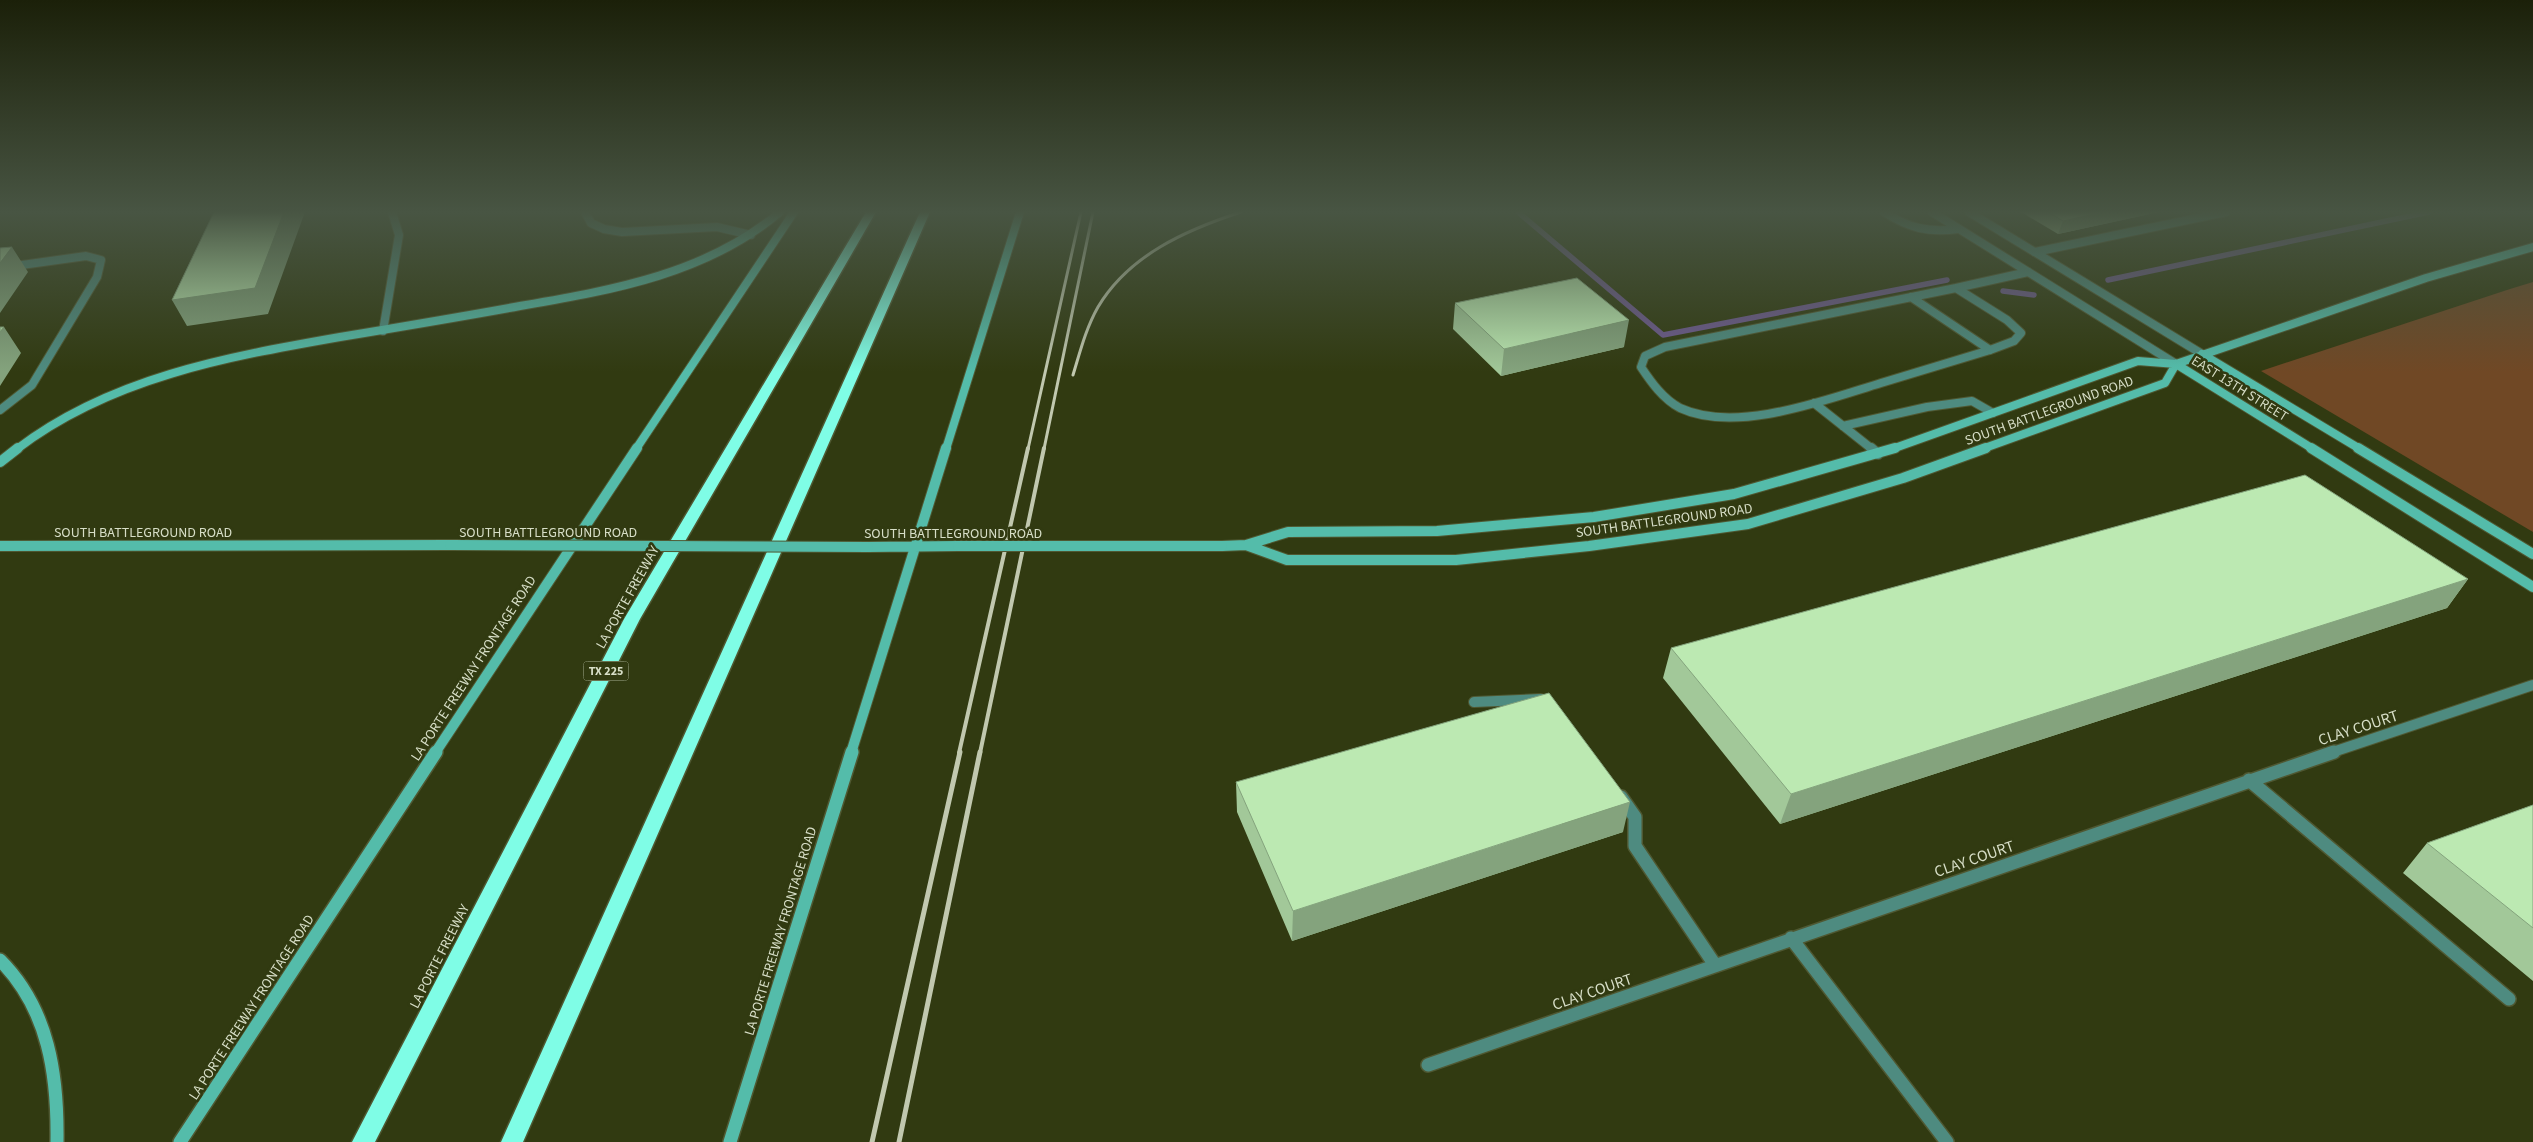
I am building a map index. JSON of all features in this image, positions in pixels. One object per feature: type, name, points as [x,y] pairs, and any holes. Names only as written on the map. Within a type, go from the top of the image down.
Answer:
[{"type":"highway","name":"LA PORTE FREEWAY","points":[[364,1142],[632,619],[841,265]]},
{"type":"highway","points":[[512,1142],[901,265]]},
{"type":"main road","points":[[3,459],[33,436],[70,414],[153,377],[234,357],[572,297],[633,283],[686,265]]},
{"type":"main road","name":"LA PORTE FREEWAY FRONTAGE ROAD","points":[[180,1142],[521,622],[759,265]]},
{"type":"main road","name":"LA PORTE FREEWAY FRONTAGE ROAD","points":[[730,1142],[1003,265]]},
{"type":"main road","name":"SOUTH BATTLEGROUND ROAD","points":[[0,546],[1222,546],[1246,545],[1288,532],[1437,531],[1594,518],[1734,494],[1878,454],[2138,361],[2176,364],[2426,278],[2470,265]]},
{"type":"main road","name":"EAST 13TH STREET","points":[[2202,354],[2533,554]]},
{"type":"main road","name":"SOUTH BATTLEGROUND ROAD","points":[[1246,545],[1287,560],[1456,560],[1589,546],[1748,524],[1903,478],[2165,382],[2176,364]]},
{"type":"main road","name":"EAST 13TH STREET","points":[[2176,364],[2533,587]]},
{"type":"main road","points":[[0,960],[21,982],[34,1005],[42,1030],[54,1069],[58,1114],[57,1142]]},
{"type":"street","points":[[0,268],[19,265]]},
{"type":"street","points":[[0,410],[23,394],[32,385],[97,277],[100,265]]},
{"type":"street","points":[[383,331],[394,265]]},
{"type":"street","name":"EAST 13TH STREET","points":[[2017,265],[2176,364]]},
{"type":"street","name":"EAST 13TH STREET","points":[[2057,265],[2202,354]]},
{"type":"street","points":[[1956,288],[2007,320],[2021,333],[2014,341],[1990,350],[1814,403],[1764,413],[1712,417],[1680,408],[1653,386],[1641,367],[1645,356],[1665,346],[2028,272]]},
{"type":"street","points":[[1910,297],[1990,350]]},
{"type":"street","points":[[1842,426],[1927,407],[1972,401],[1993,413]]},
{"type":"street","points":[[1814,403],[1878,454]]},
{"type":"street","name":"CLAY COURT","points":[[1428,1065],[2248,780],[2533,685]]},
{"type":"street","points":[[1474,702],[1539,699],[1556,704]]},
{"type":"street","points":[[2248,780],[2509,999]]},
{"type":"street","points":[[1612,784],[1635,817],[1635,846],[1715,965]]},
{"type":"street","points":[[1791,938],[1947,1142]]},
{"type":"shaded area","points":[[2533,282],[2533,532],[2261,371],[2510,289]]},
{"type":"building","points":[[189,265],[264,265],[255,288],[172,300]]},
{"type":"building","points":[[1577,278],[1629,320],[1504,349],[1455,303]]},
{"type":"building","points":[[2305,475],[2468,579],[1791,794],[1671,648]]},
{"type":"building","points":[[1549,693],[1630,802],[1293,911],[1236,782]]},
{"type":"building","points":[[2533,805],[2533,928],[2427,843]]},
{"type":"waterway","points":[[1581,265],[1663,335],[1947,280]]},
{"type":"waterway","points":[[2108,280],[2177,265]]},
{"type":"waterway","points":[[2003,291],[2034,295]]},
{"type":"railway","points":[[1028,449],[1069,265]]},
{"type":"railway","points":[[1044,449],[1082,265]]},
{"type":"railway","points":[[1073,375],[1090,323],[1098,307],[1111,289],[1135,265]]},
{"type":"railway","points":[[959,753],[1028,448]]},
{"type":"railway","points":[[980,753],[1044,448]]},
{"type":"railway","points":[[872,1142],[960,752]]},
{"type":"railway","points":[[899,1142],[980,752]]}]
